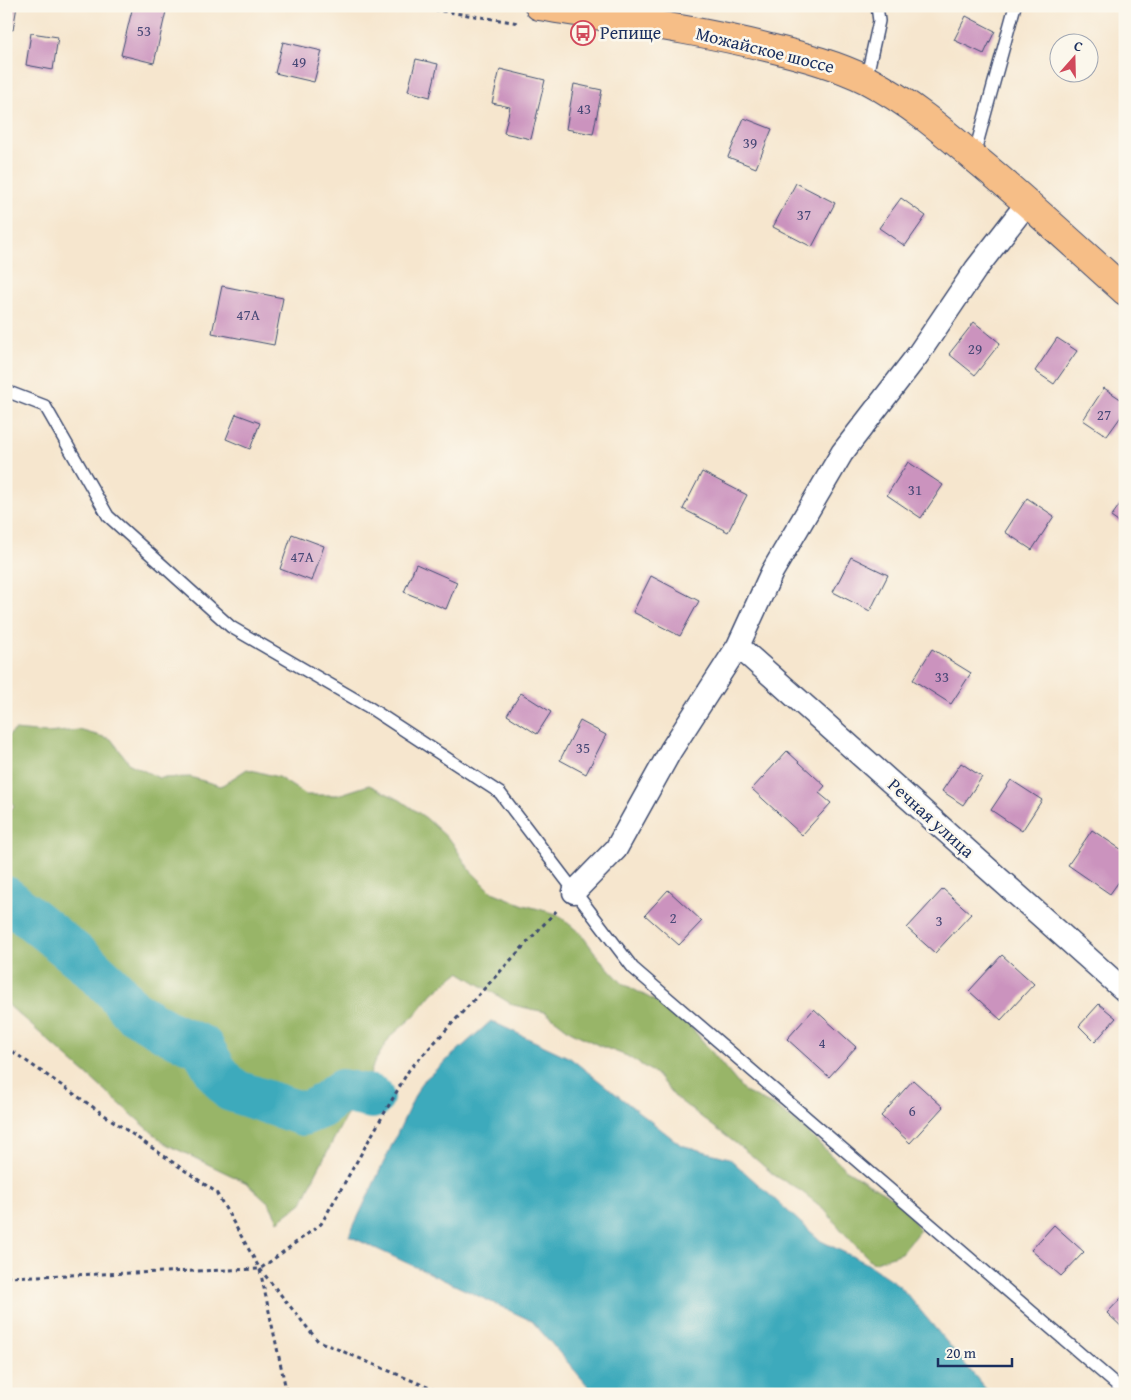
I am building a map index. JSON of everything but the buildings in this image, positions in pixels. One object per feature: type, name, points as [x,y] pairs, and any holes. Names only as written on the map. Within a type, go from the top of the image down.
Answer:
[{"type":"main road","name":"Можайское шоссе","points":[[532,15],[700,32],[804,57],[838,68],[866,80],[898,98],[933,122],[1028,202],[1125,291]]},
{"type":"street","points":[[574,892],[616,849],[671,750],[738,646],[772,572],[842,453],[917,356],[976,269],[1028,202]]},
{"type":"street","name":"Речная улица","points":[[738,646],[1125,991]]},
{"type":"lane","points":[[866,80],[879,21],[877,6]]},
{"type":"lane","points":[[974,157],[1015,6]]},
{"type":"lane","points":[[6,391],[45,406],[108,516],[231,627],[367,706],[500,793],[633,968],[1125,1392]]},
{"type":"path","points":[[410,6],[532,15]]},
{"type":"path","points":[[6,1277],[260,1270],[322,1224],[409,1070],[574,892]]},
{"type":"path","points":[[6,1047],[216,1192],[260,1270],[318,1341],[444,1394]]},
{"type":"path","points":[[260,1270],[287,1394]]},
{"type":"green space","points":[[15,730],[47,733],[79,730],[111,739],[130,764],[159,778],[190,777],[221,786],[247,769],[278,777],[306,795],[338,795],[369,785],[400,800],[426,818],[452,842],[469,869],[492,892],[524,905],[557,914],[581,934],[599,958],[622,983],[681,1015],[745,1092],[774,1106],[800,1125],[845,1169],[901,1203],[920,1230],[901,1253],[873,1263],[824,1209],[801,1191],[774,1175],[675,1097],[656,1074],[627,1056],[598,1045],[570,1031],[545,1012],[513,1005],[459,972],[433,993],[414,1016],[390,1037],[374,1063],[364,1092],[345,1118],[302,1203],[278,1221],[269,1203],[247,1183],[164,1143],[6,1003],[6,815],[14,806],[6,794],[6,738]]},
{"type":"water","points":[[491,1021],[570,1058],[681,1145],[729,1158],[821,1241],[866,1263],[900,1286],[990,1394],[595,1394],[532,1321],[349,1236],[421,1083]]},
{"type":"waterway","points":[[6,898],[84,961],[112,987],[132,1011],[169,1033],[202,1047],[216,1071],[231,1090],[303,1114],[320,1107],[342,1091],[372,1097]]},
{"type":"place","name":"Репище","points":[[583,33]]}]
